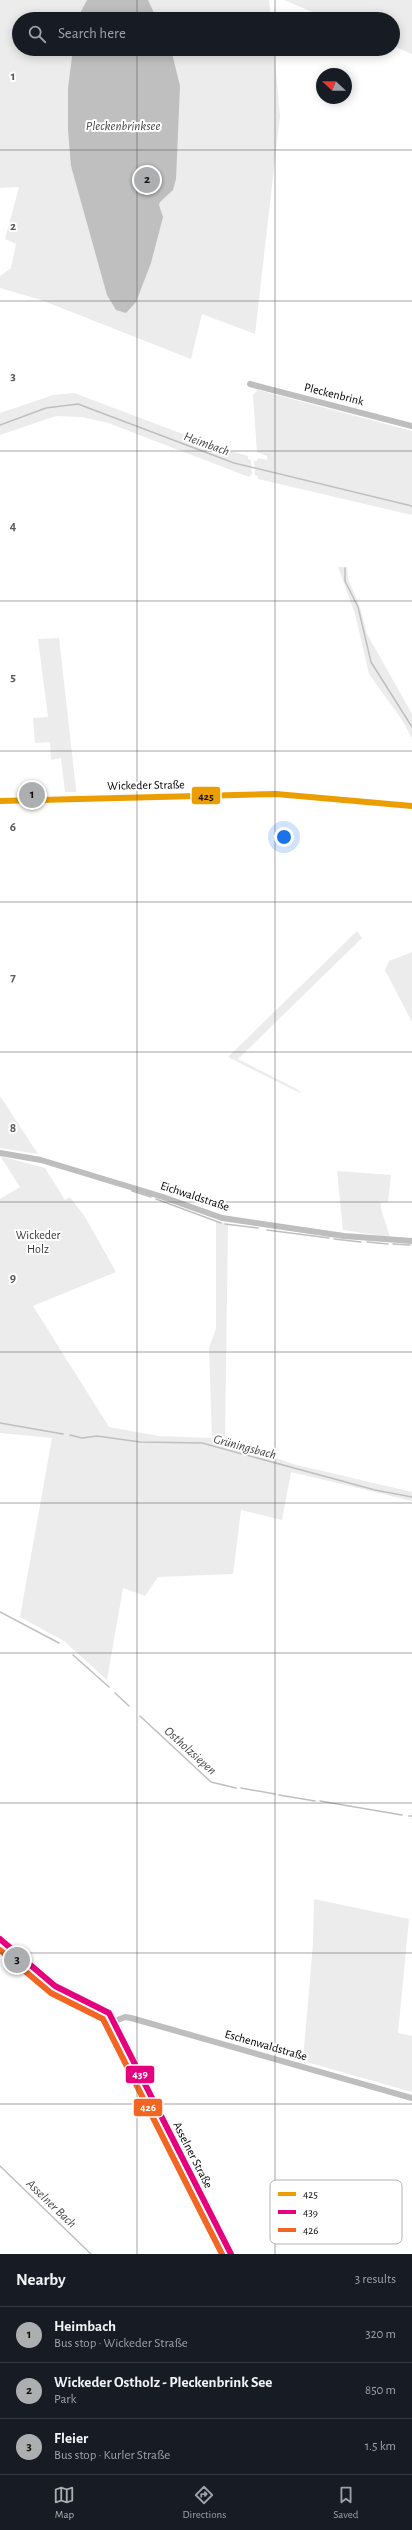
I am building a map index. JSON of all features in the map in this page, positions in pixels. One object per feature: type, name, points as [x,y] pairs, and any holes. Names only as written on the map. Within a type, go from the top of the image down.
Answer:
[{"type":"main road","name":"Asselner Straße","points":[[0,1939],[55,1986],[102,2008],[115,2022],[231,2254]]},
{"type":"street","name":"Pleckenbrink","points":[[250,384],[412,426]]},
{"type":"street","name":"Wickeder Straße","points":[[0,801],[108,797],[276,794],[412,806]]},
{"type":"street","name":"Eichwaldstraße","points":[[0,1152],[41,1160],[222,1218],[324,1233],[412,1241]]},
{"type":"street","name":"Eschenwaldstraße","points":[[115,2022],[125,2017],[412,2098]]},
{"type":"green space","points":[[0,0],[269,0],[270,12],[12,12],[12,56],[275,56],[280,116],[255,334],[202,314],[191,359],[41,300],[0,288],[0,276],[11,268],[16,244],[5,239],[19,187],[0,188]]},
{"type":"green space","points":[[284,0],[412,0],[412,54],[400,49],[400,12],[312,12]]},
{"type":"green space","points":[[258,390],[412,431],[412,515],[258,479],[258,476],[255,475],[254,461],[257,461],[258,458],[267,460],[267,456],[257,452],[253,395]]},
{"type":"green space","points":[[74,393],[223,449],[248,456],[248,459],[251,460],[252,474],[249,477],[108,423],[82,417],[56,416],[0,435],[0,413],[53,395]]},
{"type":"green space","points":[[338,567],[347,567],[348,579],[360,607],[367,634],[412,714],[412,738],[400,717],[369,674],[355,614]]},
{"type":"green space","points":[[59,638],[76,792],[65,792],[61,758],[51,760],[50,742],[35,743],[33,718],[48,717],[38,639]]},
{"type":"green space","points":[[357,931],[362,938],[238,1059],[297,1089],[302,1094],[228,1057]]},
{"type":"green space","points":[[412,952],[412,1022],[385,970],[389,961]]},
{"type":"green space","points":[[0,1096],[38,1154],[0,1148]]},
{"type":"green space","name":"Wickeder Holz","points":[[0,1156],[45,1168],[65,1200],[70,1197],[85,1217],[116,1272],[33,1306],[109,1427],[159,1436],[212,1438],[209,1348],[216,1328],[216,1221],[228,1224],[225,1439],[293,1464],[412,1492],[412,1501],[291,1472],[282,1520],[241,1510],[233,1574],[158,1577],[145,1596],[123,1588],[107,1680],[64,1641],[20,1617],[52,1438],[0,1433],[0,1199],[20,1187]]},
{"type":"green space","points":[[337,1171],[391,1175],[388,1202],[381,1203],[381,1209],[390,1237],[343,1230]]},
{"type":"green space","points":[[314,1899],[409,1919],[398,2033],[412,2036],[412,2092],[303,2061],[313,1943]]},
{"type":"water","points":[[87,0],[148,0],[154,12],[81,12]]},
{"type":"water","name":"Pleckenbrinksee","points":[[72,56],[173,56],[180,86],[176,179],[173,190],[160,202],[159,205],[163,217],[151,263],[136,302],[126,313],[116,310],[107,295],[71,166],[68,130],[68,88]]},
{"type":"waterway","name":"Heimbach","points":[[0,425],[46,408],[78,404],[234,463],[412,506]]},
{"type":"waterway","points":[[345,568],[345,581],[358,607],[371,662],[412,727]]},
{"type":"waterway","points":[[132,1191],[151,1197]]},
{"type":"waterway","points":[[156,1199],[221,1223]]},
{"type":"waterway","points":[[225,1224],[258,1228]]},
{"type":"waterway","points":[[267,1230],[329,1238]]},
{"type":"waterway","points":[[334,1239],[361,1242]]},
{"type":"waterway","points":[[367,1242],[388,1244]]},
{"type":"waterway","points":[[393,1244],[410,1245]]},
{"type":"waterway","name":"Grüningsbach","points":[[0,1423],[63,1434]]},
{"type":"waterway","name":"Grüningsbach","points":[[70,1435],[82,1438],[97,1436],[140,1442],[202,1443],[375,1490],[412,1497]]},
{"type":"waterway","name":"Ostholzsiepen","points":[[0,1612],[59,1643]]},
{"type":"waterway","name":"Ostholzsiepen","points":[[73,1655],[109,1687]]},
{"type":"waterway","name":"Ostholzsiepen","points":[[115,1693],[129,1706]]},
{"type":"waterway","name":"Ostholzsiepen","points":[[140,1716],[211,1782],[236,1788]]},
{"type":"waterway","name":"Ostholzsiepen","points":[[241,1788],[275,1794]]},
{"type":"waterway","name":"Ostholzsiepen","points":[[279,1795],[315,1801]]},
{"type":"waterway","name":"Ostholzsiepen","points":[[320,1801],[402,1815]]},
{"type":"waterway","name":"Asselner Bach","points":[[0,2166],[91,2254]]},
{"type":"transit line","name":"425","points":[[0,801],[276,794],[412,806]]},
{"type":"transit line","name":"439","points":[[0,1939],[55,1986],[109,2013],[231,2254]]},
{"type":"transit line","name":"426","points":[[0,1950],[51,1993],[103,2019],[222,2254]]},
{"type":"place","name":"Wickeder Ostholz - Pleckenbrink See","points":[[147,180]]},
{"type":"place","name":"Heimbach","points":[[32,795]]},
{"type":"place","name":"Fleier","points":[[17,1960]]}]
